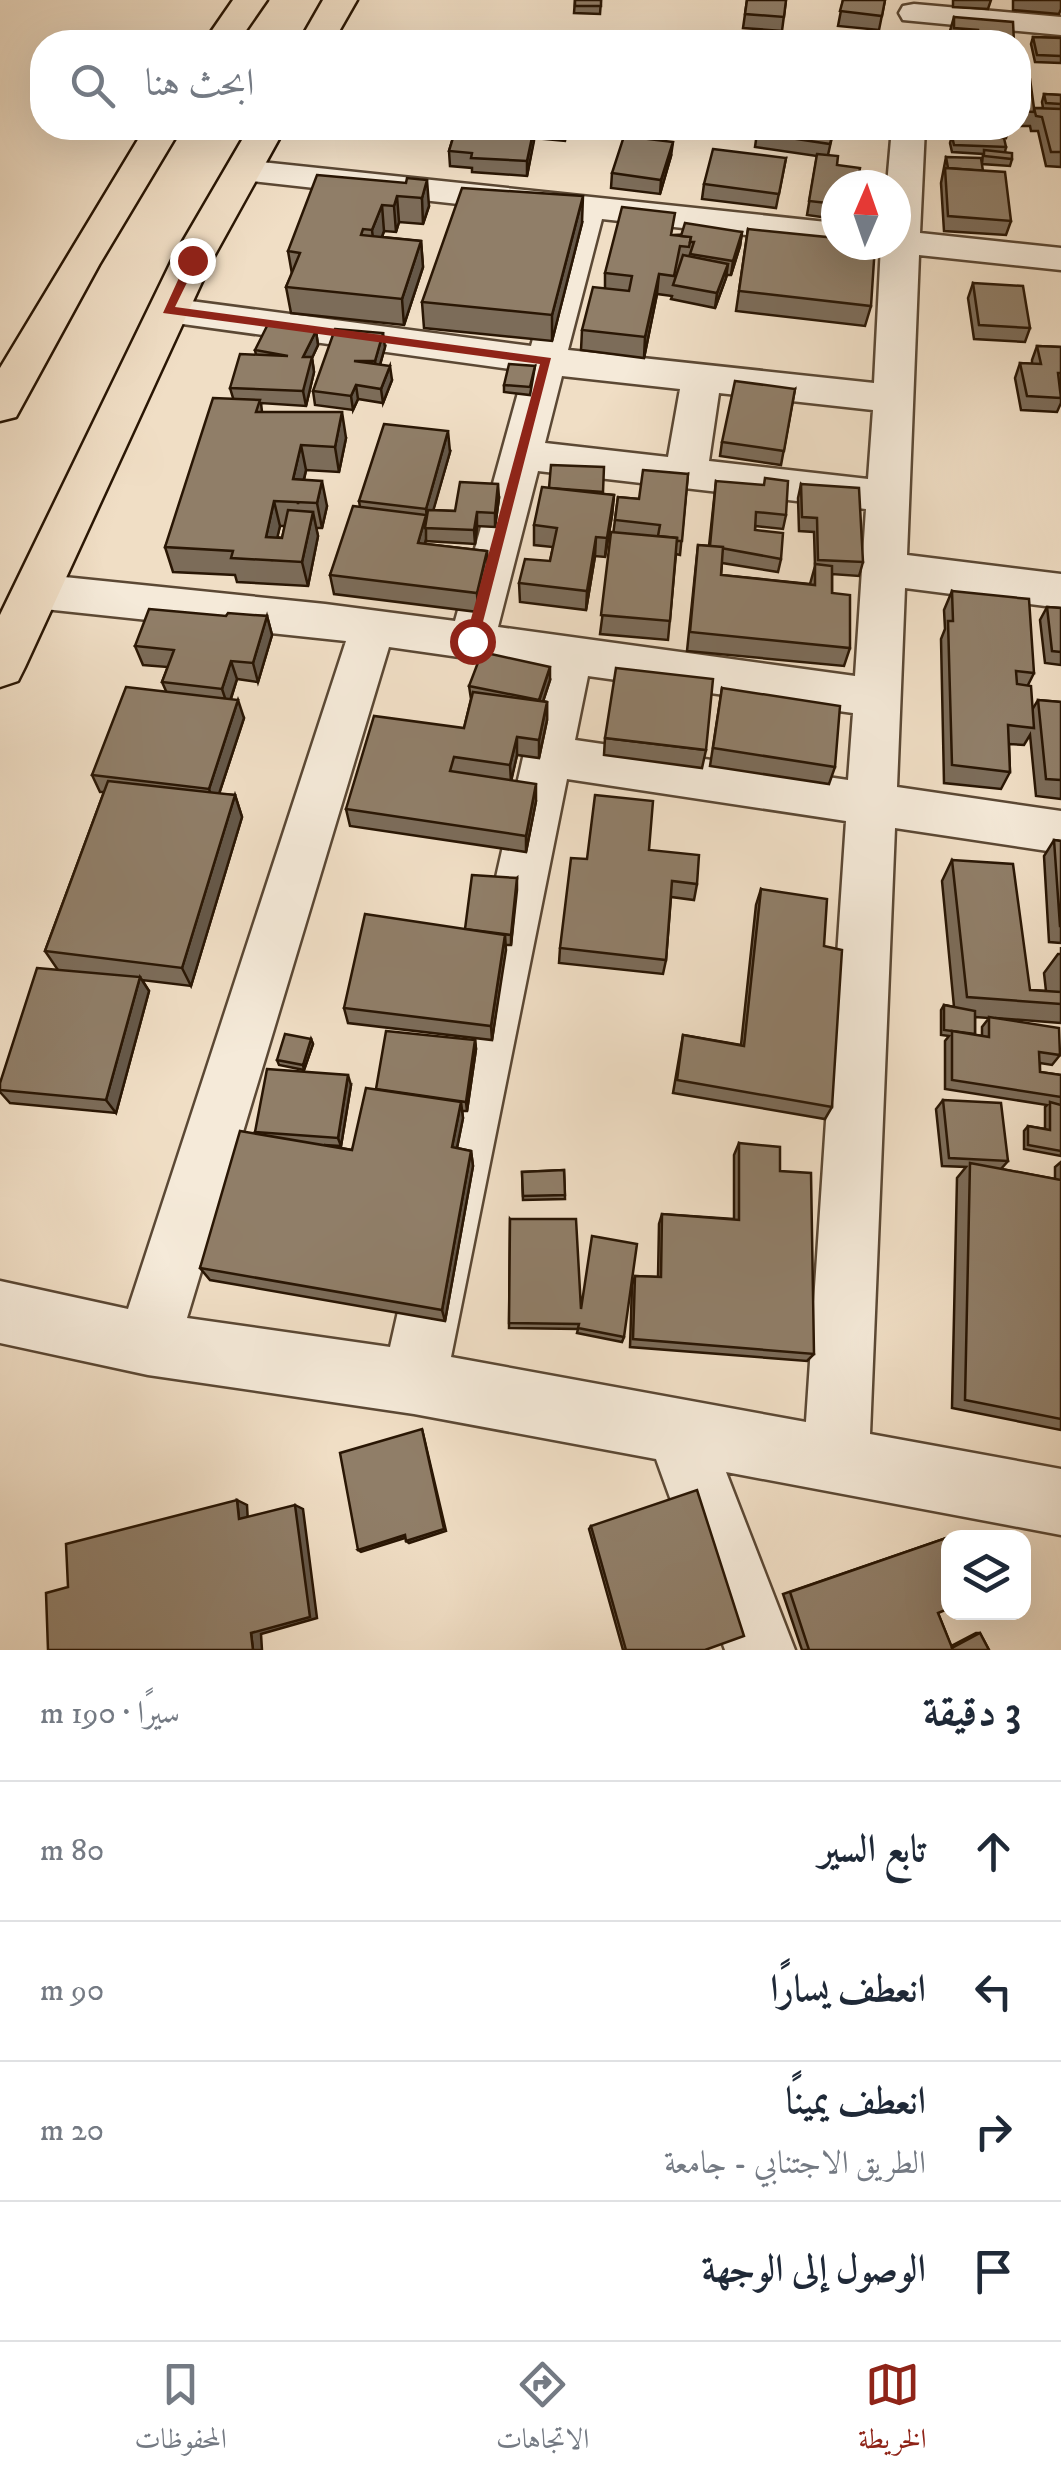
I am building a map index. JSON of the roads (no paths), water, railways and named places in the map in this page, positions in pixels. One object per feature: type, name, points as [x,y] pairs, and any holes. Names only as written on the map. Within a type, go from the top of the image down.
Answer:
[{"type":"main road","points":[[229,30],[250,0]]},
{"type":"main road","points":[[323,30],[340,0]]},
{"type":"main road","points":[[0,406],[79,265],[157,140]]},
{"type":"main road","points":[[0,666],[168,310],[260,140]]},
{"type":"street","points":[[914,18],[1061,26]]},
{"type":"street","points":[[905,170],[907,140]]},
{"type":"street","points":[[242,170],[821,232]]},
{"type":"street","points":[[472,641],[587,208]]},
{"type":"street","points":[[911,242],[1061,259]]},
{"type":"street","points":[[836,1460],[898,260]]},
{"type":"street","points":[[168,310],[547,361],[894,399]]},
{"type":"street","points":[[686,473],[702,378]]},
{"type":"street","points":[[522,455],[888,497]]},
{"type":"street","points":[[884,569],[1061,592]]},
{"type":"street","points":[[36,591],[373,627],[877,698]]},
{"type":"street","points":[[148,1344],[373,627]]},
{"type":"street","points":[[414,1382],[569,655]]},
{"type":"street","points":[[547,756],[1061,832]]},
{"type":"street","points":[[0,1312],[148,1344],[414,1382],[1061,1502]]},
{"type":"street","points":[[678,1431],[760,1650]]}]
